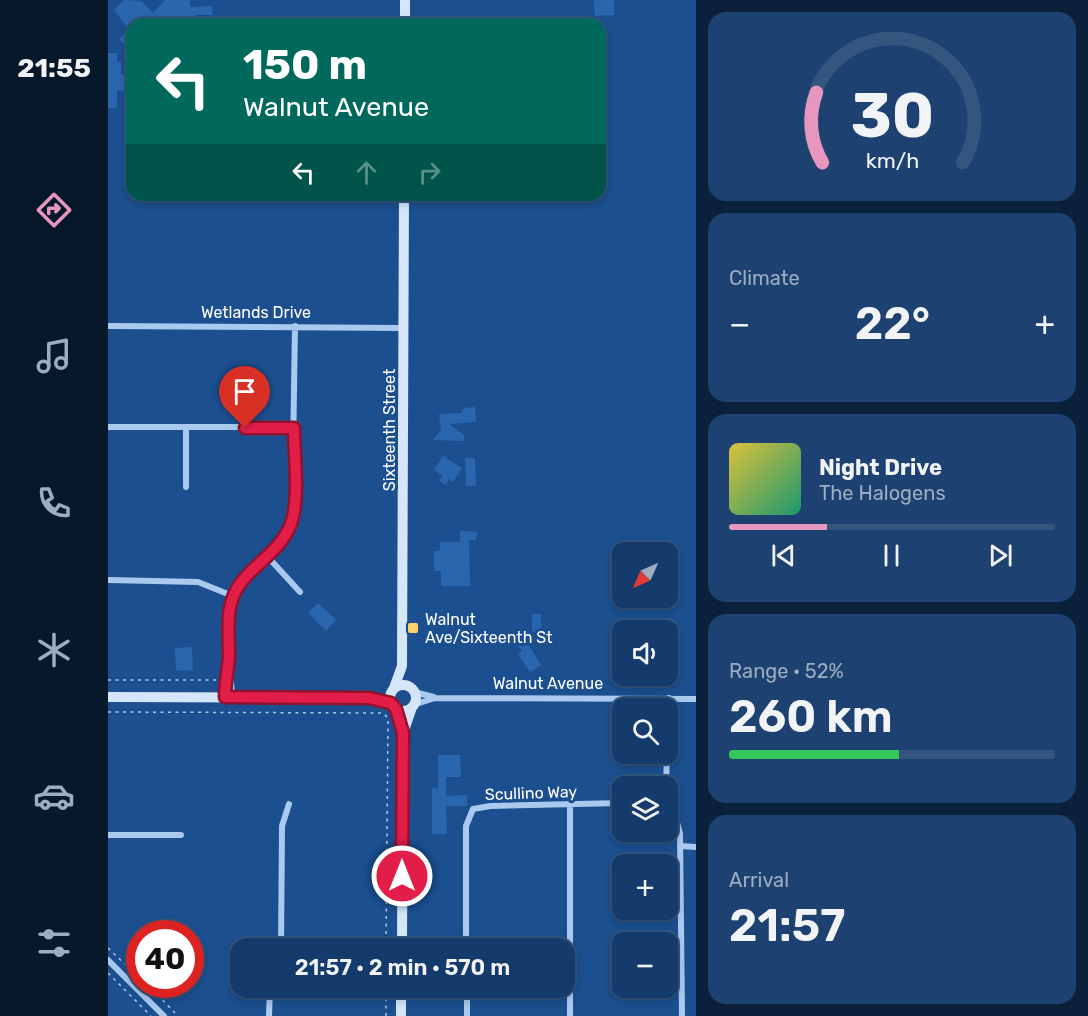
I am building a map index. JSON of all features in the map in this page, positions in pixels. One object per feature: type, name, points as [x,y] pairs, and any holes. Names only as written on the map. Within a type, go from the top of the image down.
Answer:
[{"type":"street","points":[[405,0],[405,18]]},
{"type":"street","name":"Sixteenth Street","points":[[393,690],[402,666],[404,201]]},
{"type":"street","name":"Wetlands Drive","points":[[108,326],[404,328]]},
{"type":"street","points":[[228,697],[229,612],[233,596],[243,580],[285,537],[292,519],[295,326]]},
{"type":"street","points":[[108,428],[294,428]]},
{"type":"street","points":[[186,428],[186,487]]},
{"type":"street","points":[[267,556],[300,592]]},
{"type":"street","points":[[108,580],[198,582],[233,596]]},
{"type":"street","points":[[228,697],[225,680],[229,658]]},
{"type":"street","name":"Sixteenth Street","points":[[402,666],[412,690]]},
{"type":"street","points":[[369,698],[402,685],[412,690],[413,706],[403,733]]},
{"type":"street","points":[[393,690],[394,706],[403,733],[402,938]]},
{"type":"street","name":"Walnut Avenue","points":[[412,690],[435,698],[612,699]]},
{"type":"street","points":[[108,697],[369,698],[405,711],[413,706]]},
{"type":"street","name":"Walnut Avenue","points":[[413,706],[435,698]]},
{"type":"street","name":"Walnut Avenue","points":[[678,699],[696,699]]},
{"type":"street","name":"Scullino Way","points":[[466,938],[466,826],[473,809],[490,806],[612,803]]},
{"type":"street","points":[[281,938],[282,826],[289,804]]},
{"type":"street","points":[[570,804],[570,1016]]},
{"type":"street","points":[[678,825],[680,833],[682,1016]]},
{"type":"street","points":[[108,835],[181,835]]},
{"type":"street","points":[[680,846],[696,847]]},
{"type":"street","points":[[108,960],[126,978]]},
{"type":"street","points":[[146,998],[164,1016]]},
{"type":"street","points":[[269,1016],[270,998]]},
{"type":"street","points":[[401,998],[401,1016]]},
{"type":"street","points":[[467,998],[467,1016]]},
{"type":"path","points":[[108,680],[225,680]]},
{"type":"path","points":[[108,712],[383,713],[388,718],[386,938]]},
{"type":"path","points":[[108,948],[126,965]]},
{"type":"path","points":[[108,973],[152,1016]]},
{"type":"path","points":[[161,998],[178,1016]]},
{"type":"path","points":[[386,998],[386,1016]]},
{"type":"building","points":[[124,0],[141,1],[153,13],[165,0],[190,0],[190,7],[212,6],[213,15],[195,15],[195,18],[126,18],[126,26],[114,10]]},
{"type":"building","points":[[594,0],[614,0],[614,15],[595,16]]},
{"type":"building","points":[[126,33],[126,46],[119,39]]},
{"type":"building","points":[[108,53],[117,53],[117,62],[121,62],[121,75],[124,75],[124,91],[117,90],[117,108],[108,108]]},
{"type":"building","points":[[475,407],[476,422],[449,424],[464,435],[464,441],[433,440],[441,430],[439,414],[461,413],[464,408]]},
{"type":"building","points":[[443,456],[462,468],[453,482],[449,479],[446,485],[439,481],[443,476],[434,470]]},
{"type":"building","points":[[465,458],[475,458],[476,486],[466,486]]},
{"type":"building","points":[[460,531],[477,532],[476,540],[469,540],[470,586],[441,586],[441,571],[434,571],[434,551],[440,551],[440,542],[460,542]]},
{"type":"building","points":[[318,603],[336,620],[326,631],[308,613]]},
{"type":"building","points":[[532,614],[541,614],[541,632],[532,632]]},
{"type":"building","points":[[523,636],[541,665],[530,672],[518,654],[522,651],[515,641]]},
{"type":"building","points":[[192,647],[193,670],[176,671],[175,648]]},
{"type":"building","points":[[438,755],[460,755],[461,777],[446,777],[446,796],[467,795],[467,806],[446,806],[447,834],[432,834],[432,788],[438,788]]},
{"type":"place","name":"Walnut Ave/Sixteenth St","points":[[413,628]]},
{"type":"route","points":[[245,428],[294,428],[294,509],[285,537],[243,580],[233,596],[229,612],[229,658],[225,697],[369,698],[391,703],[396,709],[403,733],[402,876]]}]
